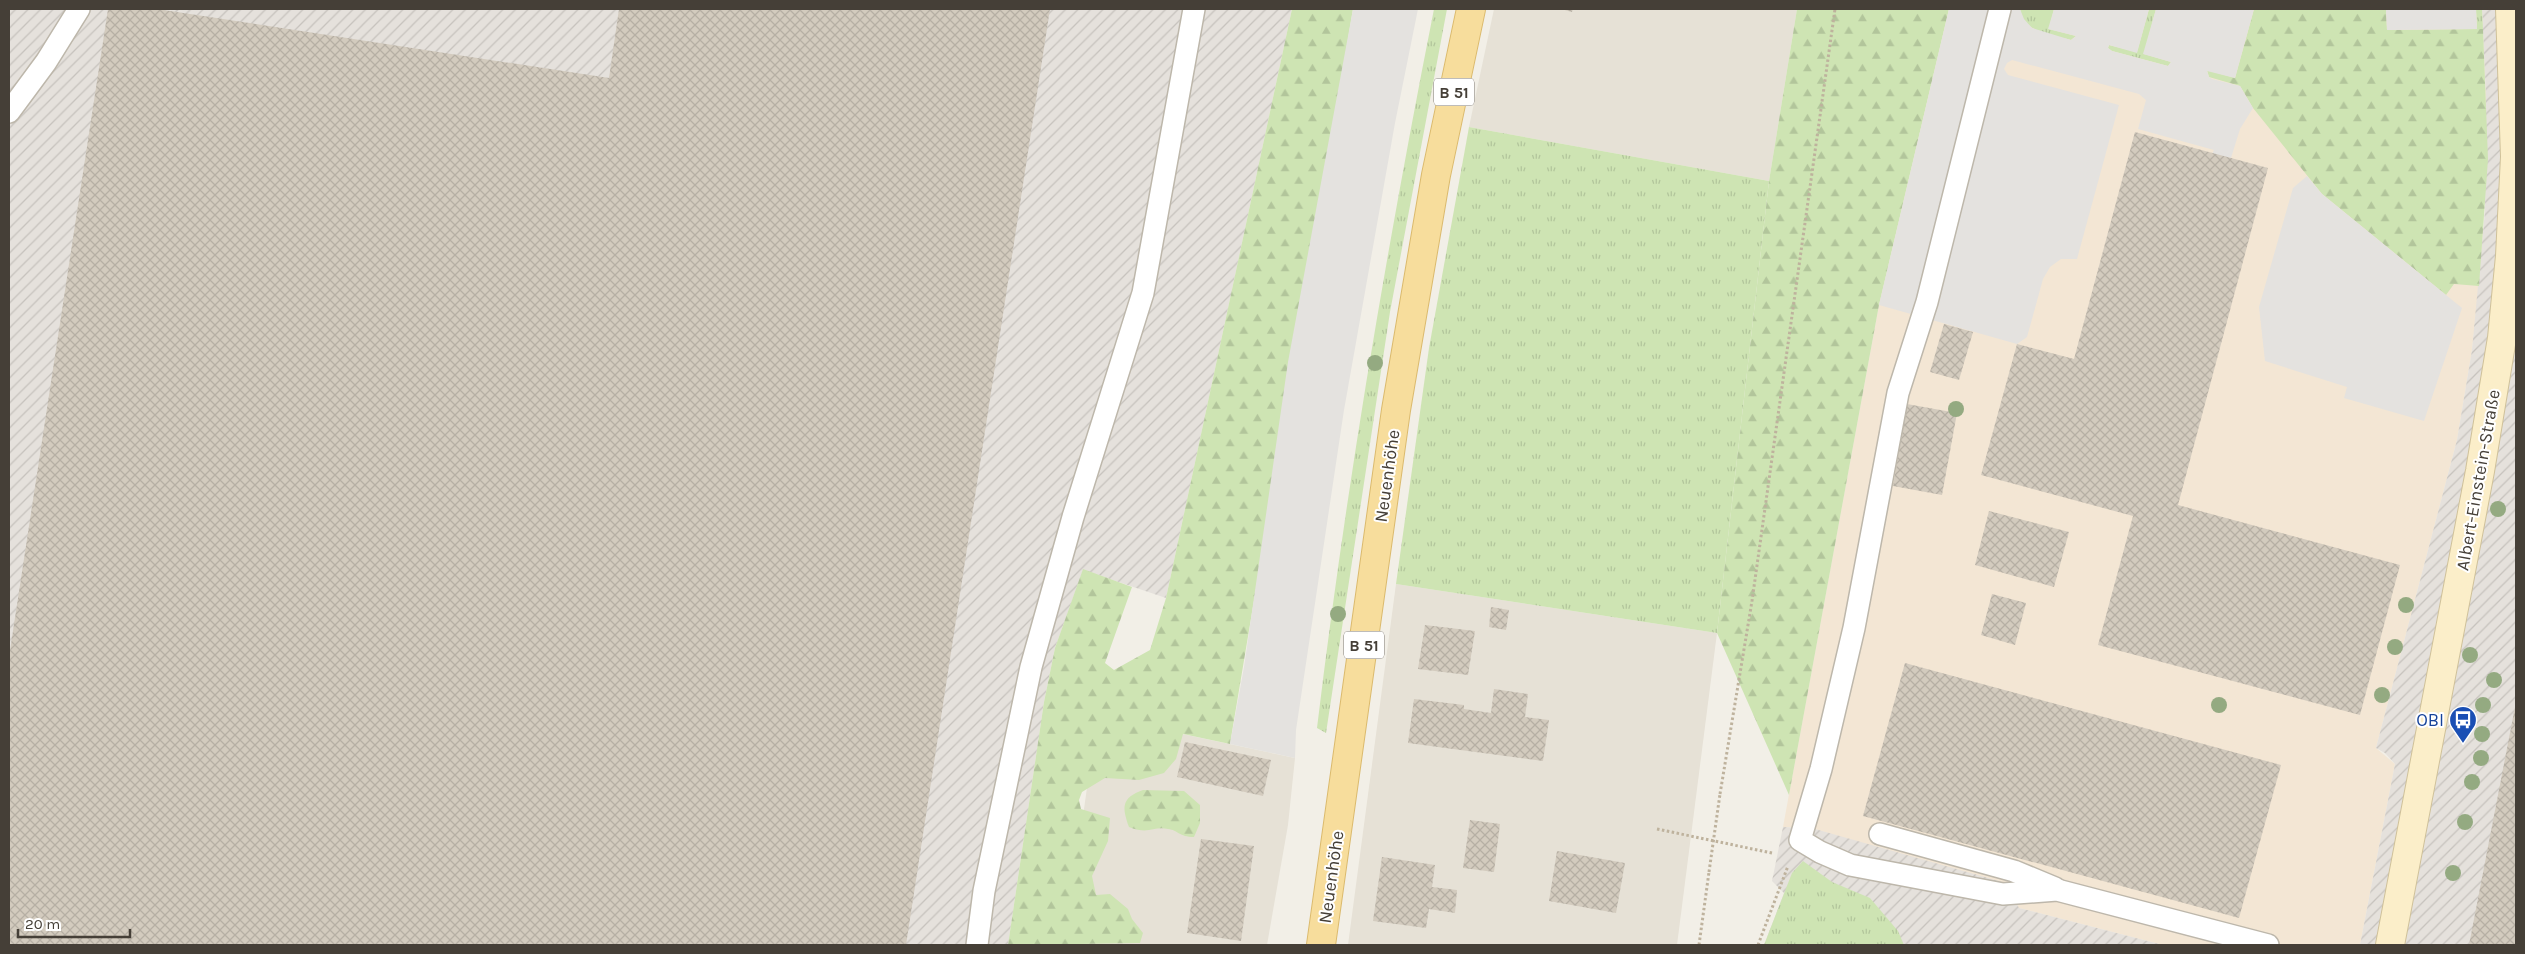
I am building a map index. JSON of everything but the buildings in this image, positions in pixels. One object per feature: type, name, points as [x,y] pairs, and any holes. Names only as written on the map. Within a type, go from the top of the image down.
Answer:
[{"type":"main road","name":"Neuenhöhe","points":[[1321,945],[1396,410],[1436,175],[1471,9]]},
{"type":"street","name":"Albert-Einstein-Straße","points":[[2390,945],[2480,470],[2502,338],[2510,256],[2515,157],[2510,9]]},
{"type":"lane","points":[[9,112],[46,62],[79,9]]},
{"type":"lane","points":[[977,945],[984,890],[1031,667],[1073,517],[1143,293],[1194,9]]},
{"type":"lane","points":[[2000,9],[1927,302],[1898,393],[1854,628],[1821,769],[1800,840],[1820,852],[1850,865],[2003,894],[2057,890]]},
{"type":"lane","points":[[1880,834],[2014,871],[2057,890],[2268,945]]},
{"type":"path","points":[[1699,945],[1720,794],[1752,601],[1835,9]]},
{"type":"path","points":[[1657,830],[1778,855],[1800,840]]},
{"type":"path","points":[[1758,945],[1779,885],[1800,840]]},
{"type":"shaded area","points":[[9,9],[1292,9],[1166,598],[1083,570],[1055,648],[1044,702],[1008,945],[9,945]]},
{"type":"shaded area","points":[[1353,9],[1418,9],[1395,123],[1344,410],[1296,730],[1295,758],[1230,744],[1244,667],[1288,362]]},
{"type":"shaded area","points":[[1494,9],[1797,9],[1769,181],[1469,127]]},
{"type":"shaded area","name":"OBI","points":[[1949,9],[2482,9],[2486,96],[2482,260],[2472,350],[2457,440],[2376,748],[2395,764],[2360,945],[2163,945],[2019,908],[1853,841],[1815,829],[1783,827],[1879,305]]},
{"type":"shaded area","points":[[1949,9],[2020,9],[2024,19],[2032,28],[2071,40],[2076,36],[2048,29],[2054,9],[2149,9],[2137,53],[2109,45],[2108,48],[2112,51],[2168,66],[2171,62],[2143,54],[2156,9],[2254,9],[2235,78],[2207,71],[2212,79],[2240,86],[2253,108],[2240,129],[2231,158],[2212,154],[2214,150],[2138,129],[2146,100],[2139,94],[2012,60],[2007,63],[2004,69],[2008,75],[2119,105],[2077,259],[2061,259],[2050,267],[2043,279],[2027,337],[2017,344],[1879,305]]},
{"type":"shaded area","points":[[2386,9],[2476,9],[2477,29],[2387,30]]},
{"type":"shaded area","points":[[2482,9],[2516,9],[2516,945],[2360,945],[2395,764],[2385,753],[2376,748],[2457,440],[2472,350],[2485,211],[2486,96]]},
{"type":"shaded area","points":[[2307,176],[2322,194],[2462,308],[2424,421],[2344,398],[2347,387],[2265,361],[2259,307],[2293,188]]},
{"type":"shaded area","points":[[1396,584],[1717,633],[1677,945],[1348,945]]},
{"type":"shaded area","points":[[1097,716],[1295,758],[1288,825],[1267,945],[1065,945]]},
{"type":"shaded area","points":[[1783,827],[1815,829],[2006,883],[2019,908],[2163,945],[1764,945],[1784,893],[1772,881]]},
{"type":"green space","points":[[1292,9],[1353,9],[1230,744],[1183,734],[1176,759],[1164,773],[1139,780],[1105,778],[1082,792],[1079,800],[1081,809],[1110,818],[1108,841],[1092,876],[1096,895],[1110,894],[1128,909],[1132,919],[1143,933],[1140,943],[1008,945],[1044,702],[1055,648],[1083,569],[1132,587],[1105,663],[1114,670],[1150,650],[1166,598]]},
{"type":"green space","points":[[1434,9],[1447,9],[1390,312],[1326,733],[1317,728],[1354,457],[1400,188]]},
{"type":"green space","points":[[1797,9],[1949,9],[1879,305],[1789,795],[1717,633],[1769,181]]},
{"type":"green space","points":[[2020,9],[2054,9],[2049,29],[2076,36],[2071,40],[2040,32],[2027,23],[2022,17]]},
{"type":"green space","points":[[2149,9],[2156,9],[2144,54],[2171,62],[2168,66],[2112,51],[2108,48],[2109,45],[2137,52]]},
{"type":"green space","points":[[2254,9],[2386,9],[2387,30],[2483,29],[2488,159],[2479,286],[2454,284],[2446,295],[2322,194],[2253,108],[2240,86],[2209,77],[2207,70],[2235,78]]},
{"type":"green space","points":[[2476,9],[2482,9],[2483,29],[2477,29]]},
{"type":"green space","points":[[1469,127],[1769,181],[1717,633],[1396,584],[1429,348]]},
{"type":"green space","points":[[1143,790],[1184,791],[1200,805],[1200,823],[1194,837],[1185,836],[1163,828],[1141,830],[1129,827],[1125,814],[1125,804],[1131,796]]},
{"type":"green space","points":[[1803,861],[1832,882],[1870,898],[1898,931],[1904,945],[1764,945],[1792,873]]},
{"type":"place","name":"OBI","points":[[2463,744]]}]
